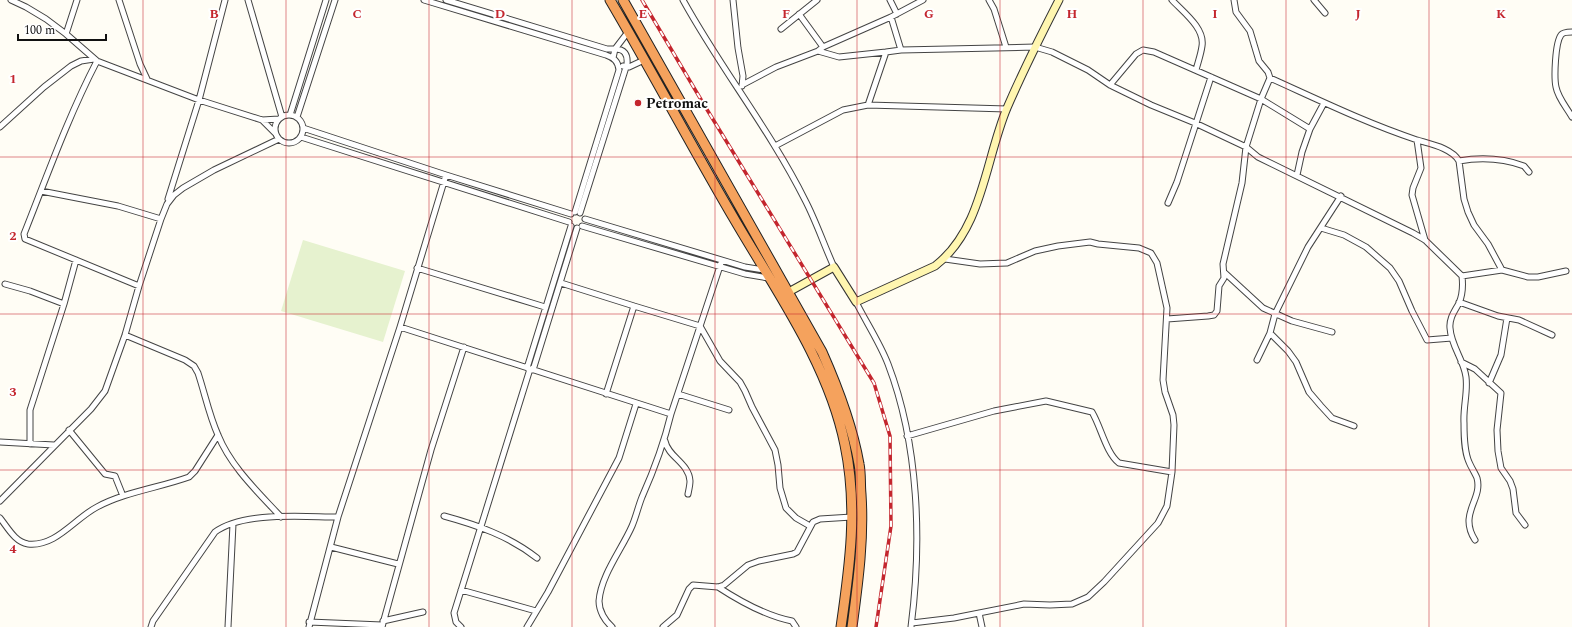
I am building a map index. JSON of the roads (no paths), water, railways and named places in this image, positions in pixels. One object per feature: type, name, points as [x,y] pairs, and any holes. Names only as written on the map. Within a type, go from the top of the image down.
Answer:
[{"type":"highway","points":[[610,0],[766,274],[784,294],[822,352],[839,389],[853,435],[859,465],[862,537],[859,575],[852,627]]},
{"type":"highway","points":[[623,0],[784,294],[818,364],[838,418],[845,444],[851,482],[852,516],[850,570],[841,627]]},
{"type":"street","points":[[12,0],[38,14],[66,34],[95,60],[199,100],[262,120],[281,118],[290,115],[297,117],[304,128],[301,137],[293,143],[288,143],[278,137],[262,120]]},
{"type":"street","points":[[66,34],[77,0]]},
{"type":"street","points":[[119,0],[140,64],[147,80]]},
{"type":"street","points":[[0,501],[91,409],[104,391],[125,335],[139,286],[167,204],[199,100],[225,0]]},
{"type":"street","points":[[248,0],[281,118]]},
{"type":"street","points":[[290,115],[326,0]]},
{"type":"street","points":[[297,117],[335,0]]},
{"type":"street","points":[[424,0],[613,58],[619,64],[626,67],[635,65],[644,60]]},
{"type":"street","points":[[446,0],[607,49],[619,49],[624,52],[627,57],[626,67],[575,213],[568,219],[575,226]]},
{"type":"street","points":[[683,0],[705,38],[775,146],[806,200],[834,267],[856,302],[888,363],[903,410],[912,467],[917,519],[917,558],[911,625],[1024,604],[1072,604],[1088,597],[1104,582],[1158,522],[1167,506],[1172,472],[1174,425],[1173,415],[1165,392],[1163,380],[1167,308],[1157,263],[1152,253],[1139,248],[1090,242],[1081,242],[1035,251],[1007,262],[980,264],[945,259]]},
{"type":"street","points":[[733,0],[738,48],[743,76],[742,85],[739,90]]},
{"type":"street","points":[[781,29],[817,0]]},
{"type":"street","points":[[890,0],[897,14]]},
{"type":"street","points":[[742,85],[776,67],[818,51],[823,47],[891,17],[923,0]]},
{"type":"street","points":[[989,0],[994,9],[1006,47]]},
{"type":"street","points":[[856,302],[935,266],[945,259],[964,233],[977,204],[1007,109],[1059,0]]},
{"type":"street","points":[[1172,0],[1196,25],[1202,34],[1203,44],[1196,70]]},
{"type":"street","points":[[1167,319],[1198,318],[1214,315],[1217,311],[1219,286],[1225,273],[1224,264],[1242,183],[1246,147],[1260,99],[1270,78],[1268,72],[1259,61],[1250,31],[1236,12],[1234,0]]},
{"type":"street","points":[[1314,0],[1325,13]]},
{"type":"street","points":[[799,14],[823,47]]},
{"type":"street","points":[[891,17],[901,50]]},
{"type":"street","points":[[613,58],[615,49],[628,32]]},
{"type":"street","points":[[1572,32],[1561,34],[1556,55],[1555,79],[1559,96],[1572,117]]},
{"type":"street","points":[[818,51],[839,57],[901,50],[1036,47],[1052,52],[1088,70],[1110,84],[1151,105],[1195,123],[1246,147],[1258,157],[1341,196],[1425,240],[1462,276],[1463,288],[1460,302],[1451,318],[1449,326],[1454,347],[1466,376],[1464,421],[1466,443],[1468,460],[1477,479],[1477,490],[1468,525],[1475,540]]},
{"type":"street","points":[[1110,84],[1136,54],[1143,50],[1154,52],[1260,99],[1310,129]]},
{"type":"street","points":[[868,105],[886,52]]},
{"type":"street","points":[[0,127],[44,87],[71,66],[81,62],[95,60]]},
{"type":"street","points":[[95,60],[68,121],[24,234],[25,239],[28,241],[139,286]]},
{"type":"street","points":[[575,213],[619,70],[619,64]]},
{"type":"street","points":[[1168,203],[1177,182],[1211,77]]},
{"type":"street","points":[[1270,78],[1378,127],[1417,140],[1456,156],[1459,161],[1464,199],[1468,212],[1474,225],[1488,244],[1502,270]]},
{"type":"street","points":[[1297,175],[1302,152],[1310,129],[1324,103]]},
{"type":"street","points":[[775,146],[844,110],[868,105],[1007,109]]},
{"type":"street","points":[[278,137],[276,123],[281,118]]},
{"type":"street","points":[[304,128],[446,175],[575,213],[585,219],[766,274]]},
{"type":"street","points":[[167,204],[174,195],[184,188],[214,170],[278,137]]},
{"type":"street","points":[[301,137],[575,226],[745,274],[766,274]]},
{"type":"street","points":[[1417,140],[1421,168],[1413,188],[1412,195],[1425,240]]},
{"type":"street","points":[[1459,161],[1477,158],[1491,158],[1524,166],[1529,172]]},
{"type":"street","points":[[423,612],[382,624],[309,624],[338,517],[400,327],[446,175]]},
{"type":"street","points":[[41,191],[118,206],[161,219]]},
{"type":"street","points":[[1257,360],[1270,334],[1275,314],[1308,247],[1341,196]]},
{"type":"street","points":[[530,369],[545,307],[575,226],[585,219]]},
{"type":"street","points":[[461,627],[454,617],[461,590],[530,369],[560,283],[575,226]]},
{"type":"street","points":[[1321,228],[1344,234],[1366,247],[1390,268],[1399,281],[1427,340],[1452,338]]},
{"type":"street","points":[[30,444],[30,410],[64,304],[76,260]]},
{"type":"street","points":[[612,627],[606,621],[600,607],[599,600],[603,584],[612,563],[622,547],[633,524],[665,440],[671,414],[722,260]]},
{"type":"street","points":[[784,294],[834,267]]},
{"type":"street","points":[[418,268],[545,307]]},
{"type":"street","points":[[1462,276],[1502,270],[1528,277],[1538,277],[1566,271]]},
{"type":"street","points":[[1225,273],[1263,308],[1292,321],[1332,332]]},
{"type":"street","points":[[560,283],[700,326],[720,361],[740,382],[775,450],[780,488],[786,508],[796,518],[810,526]]},
{"type":"street","points":[[5,284],[30,291],[64,304]]},
{"type":"street","points":[[1460,302],[1498,316],[1525,322],[1552,335]]},
{"type":"street","points":[[606,394],[634,306]]},
{"type":"street","points":[[1489,383],[1501,356],[1507,318]]},
{"type":"street","points":[[400,327],[464,346],[636,404],[671,414]]},
{"type":"street","points":[[1270,334],[1288,351],[1296,362],[1309,392],[1321,406],[1332,418],[1354,426]]},
{"type":"street","points":[[125,335],[178,357],[194,366],[198,373],[218,435],[238,470],[281,517]]},
{"type":"street","points":[[382,624],[431,450],[464,346]]},
{"type":"street","points":[[1461,362],[1474,369],[1502,393],[1497,430],[1501,468],[1510,481],[1513,489],[1516,513],[1525,525]]},
{"type":"street","points":[[678,394],[729,410]]},
{"type":"street","points":[[907,436],[994,411],[1046,401],[1092,412],[1111,453],[1115,460],[1119,463],[1172,472]]},
{"type":"street","points":[[527,627],[548,592],[619,458],[636,404]]},
{"type":"street","points":[[69,430],[105,474],[115,476],[123,496]]},
{"type":"street","points":[[0,518],[20,541],[30,544],[47,541],[58,536],[96,508],[123,496],[189,477],[195,471],[218,435]]},
{"type":"street","points":[[665,440],[668,451],[686,469],[689,475],[690,481],[688,494]]},
{"type":"street","points":[[0,442],[54,445]]},
{"type":"street","points":[[444,516],[480,526],[515,542],[537,558]]},
{"type":"street","points":[[663,627],[677,615],[689,589],[693,585],[718,587],[724,585],[748,566],[759,561],[797,552],[813,522],[820,519],[852,516]]},
{"type":"street","points":[[151,627],[153,621],[215,532],[220,528],[244,520],[281,517],[338,517]]},
{"type":"street","points":[[228,627],[233,524]]},
{"type":"street","points":[[331,547],[398,564]]},
{"type":"street","points":[[718,587],[743,603],[779,618],[792,621],[796,627]]},
{"type":"street","points":[[461,590],[536,611]]},
{"type":"street","points":[[979,613],[982,627]]},
{"type":"railway","points":[[642,0],[874,383],[890,436],[891,526],[876,627]]},
{"type":"place","name":"Petromac","points":[[638,103]]}]
